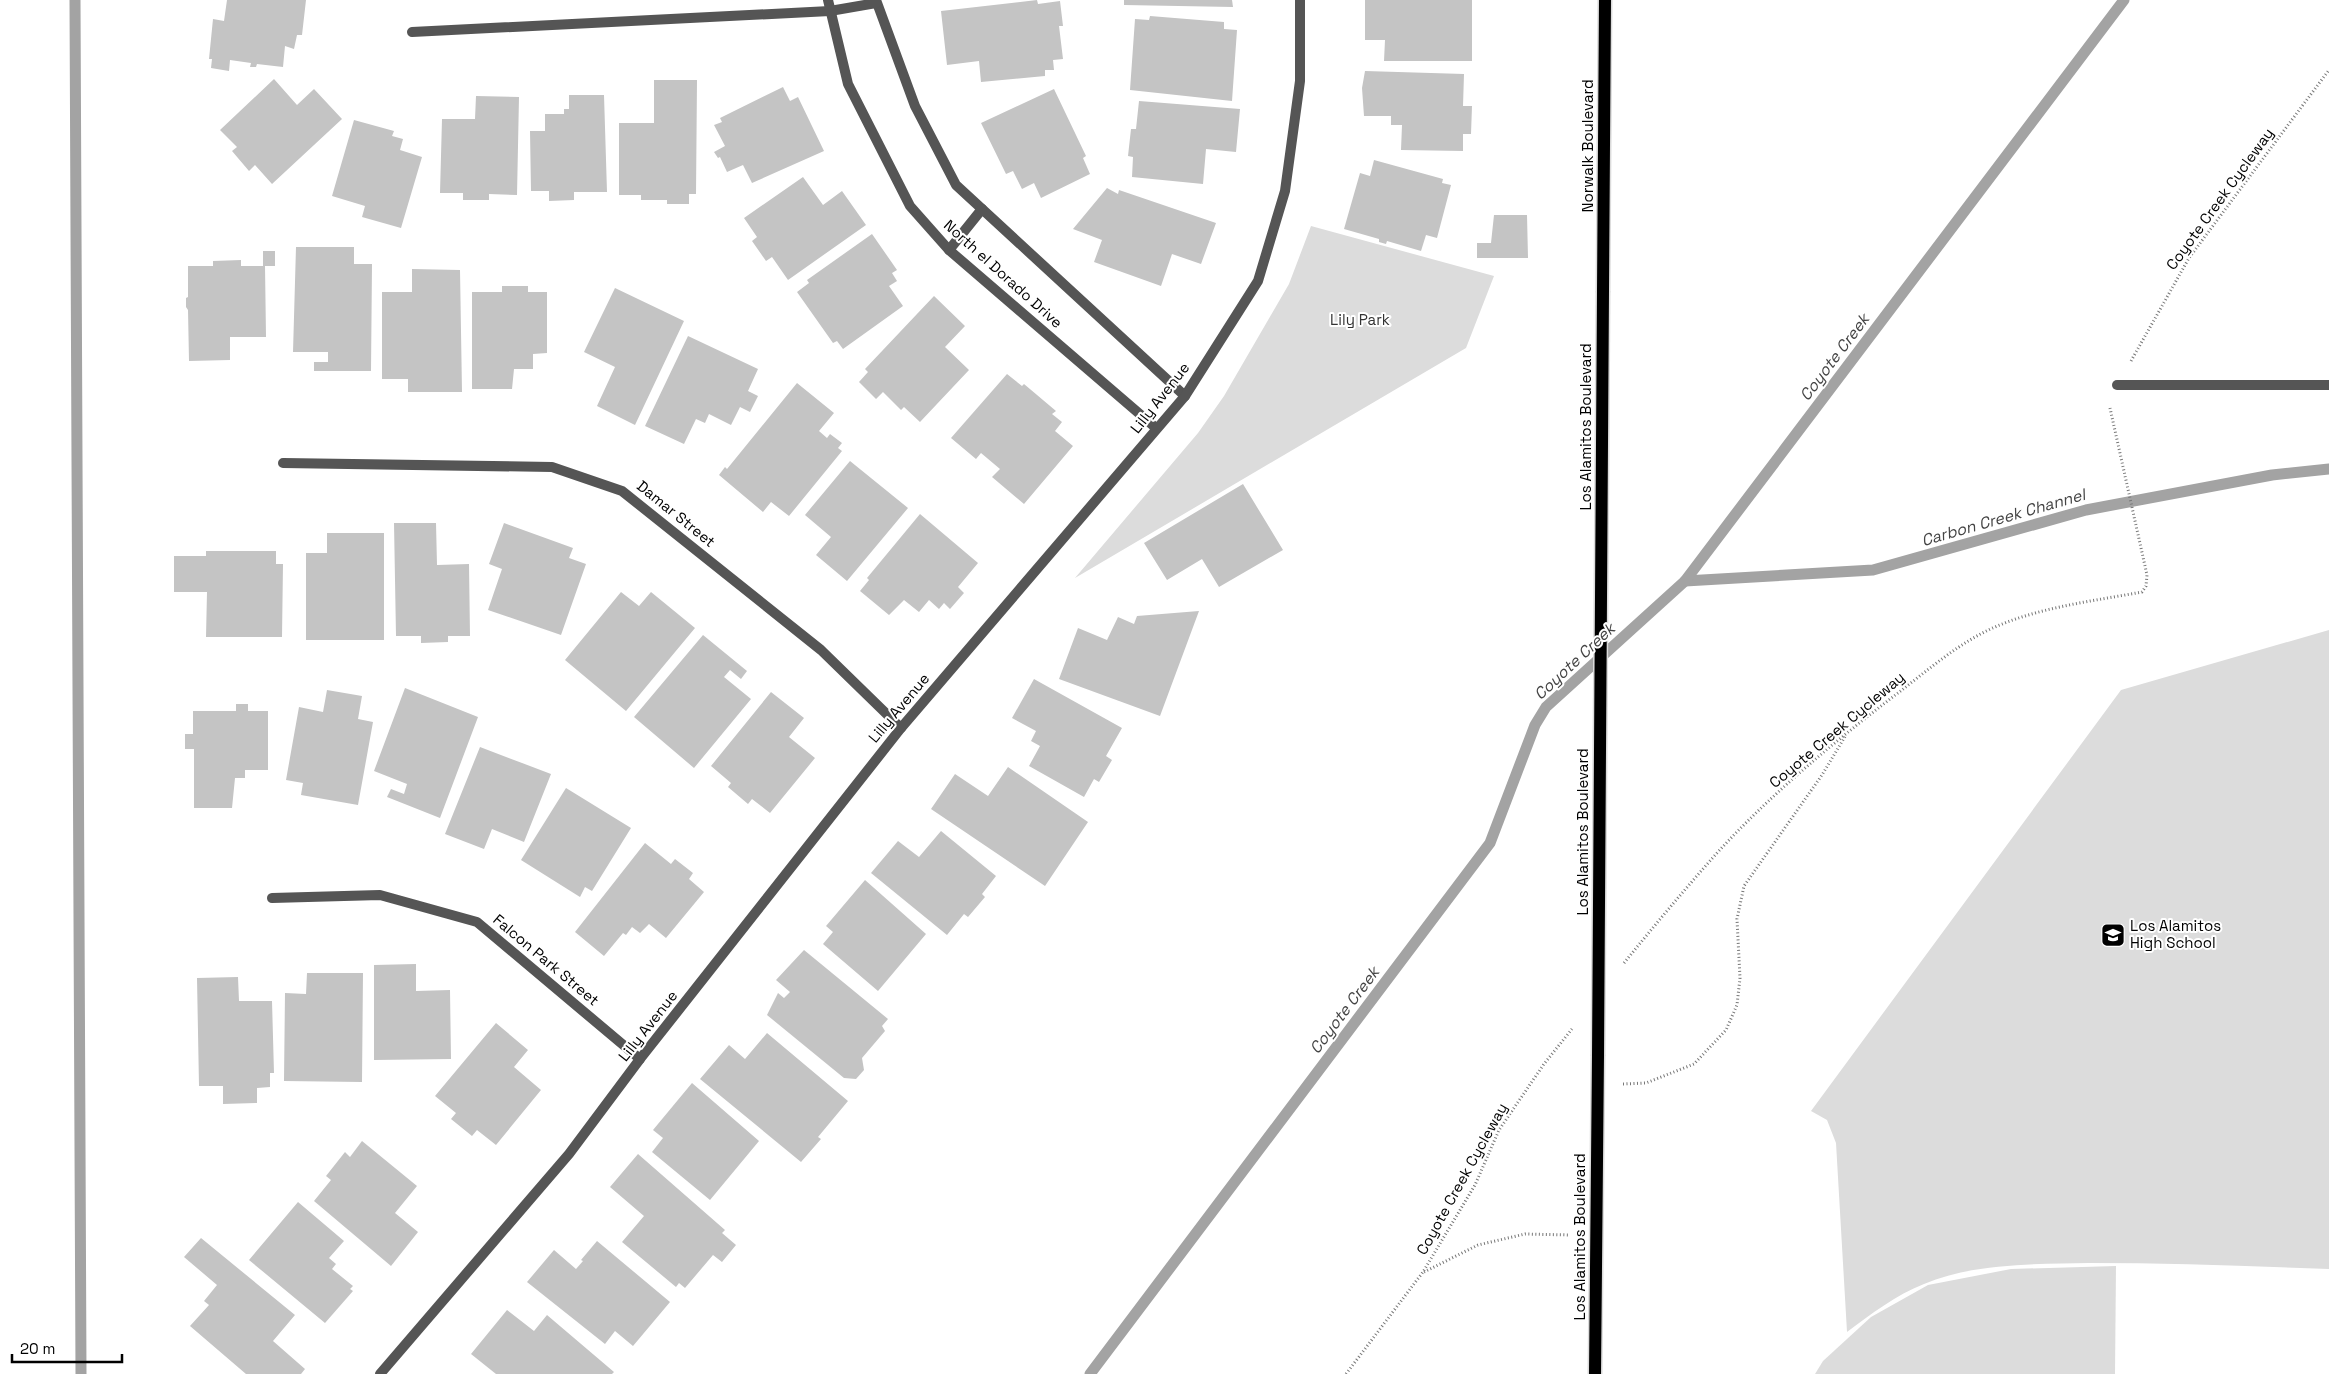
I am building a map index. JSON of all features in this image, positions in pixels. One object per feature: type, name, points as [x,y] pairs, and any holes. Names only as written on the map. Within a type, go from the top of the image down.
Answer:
[{"type":"main road","name":"Norwalk Boulevard","points":[[1604,0],[1604,291]]},
{"type":"main road","name":"Los Alamitos Boulevard","points":[[1596,1374],[1604,291]]},
{"type":"street","name":"North el Dorado Drive","points":[[828,0],[848,84],[910,206],[949,250],[1156,428]]},
{"type":"street","name":"Lilly Avenue","points":[[380,1374],[569,1154],[640,1059],[902,728],[1184,396],[1258,281],[1285,191],[1300,81],[1300,0]]},
{"type":"street","points":[[412,32],[830,12],[876,1],[915,106],[956,185],[1184,396]]},
{"type":"street","points":[[949,250],[982,209]]},
{"type":"street","points":[[2118,386],[2329,385]]},
{"type":"street","name":"Damar Street","points":[[283,463],[552,468],[622,491],[821,650],[902,728]]},
{"type":"street","name":"Falcon Park Street","points":[[272,898],[380,895],[477,922],[640,1059]]},
{"type":"path","name":"Coyote Creek Cycleway","points":[[1623,965],[1718,852],[1771,799],[1849,730],[1961,647],[1995,627],[2053,608],[2142,592],[2146,586],[2147,575],[2110,408],[2118,386],[2189,258],[2329,70]]},
{"type":"path","points":[[1597,1086],[1646,1083],[1694,1064],[1726,1030],[1737,1005],[1739,987],[1737,919],[1744,886],[1822,775],[1849,730]]},
{"type":"path","name":"Coyote Creek Cycleway","points":[[1346,1374],[1423,1272],[1475,1185],[1499,1130],[1544,1064],[1574,1026]]},
{"type":"path","points":[[1423,1272],[1478,1246],[1525,1234],[1596,1236]]},
{"type":"green space","name":"Lily Park","points":[[1311,226],[1494,276],[1466,348],[1075,578],[1198,433],[1224,396],[1289,284]]},
{"type":"green space","name":"Los Alamitos High School","points":[[2329,630],[2329,1269],[2089,1263],[1984,1268],[1943,1277],[1914,1288],[1884,1305],[1847,1332],[1836,1143],[1827,1120],[1811,1111],[2121,690]]},
{"type":"green space","points":[[2116,1266],[2115,1374],[1815,1374],[1823,1361],[1871,1317],[1928,1285],[2011,1269]]},
{"type":"building","points":[[227,0],[306,0],[302,35],[297,35],[294,49],[285,46],[283,67],[257,64],[256,67],[250,67],[251,63],[230,60],[229,71],[211,68],[212,59],[209,59],[213,19],[224,21]]},
{"type":"building","points":[[1037,0],[1038,4],[1060,1],[1063,26],[1059,26],[1063,59],[1053,60],[1054,70],[1045,70],[1045,76],[981,82],[979,61],[947,65],[941,11]]},
{"type":"building","points":[[1124,0],[1232,0],[1233,7],[1124,5]]},
{"type":"building","points":[[1365,0],[1472,0],[1472,61],[1384,61],[1385,40],[1365,40]]},
{"type":"building","points":[[1150,16],[1224,22],[1224,29],[1237,30],[1232,101],[1130,90],[1135,19],[1149,20]]},
{"type":"building","points":[[1365,71],[1464,74],[1463,106],[1472,106],[1471,134],[1463,134],[1463,151],[1401,150],[1402,125],[1391,125],[1391,116],[1364,116],[1362,88]]},
{"type":"building","points":[[274,79],[297,105],[314,89],[342,119],[272,184],[255,165],[249,171],[232,151],[237,147],[220,130]]},
{"type":"building","points":[[654,80],[697,80],[696,194],[689,194],[689,204],[667,204],[667,200],[641,200],[641,195],[619,195],[619,123],[654,123]]},
{"type":"building","points":[[783,87],[790,101],[798,97],[824,151],[752,183],[743,165],[727,172],[720,157],[718,158],[714,152],[725,146],[714,125],[722,122],[720,118]]},
{"type":"building","points":[[1054,89],[1086,156],[1083,158],[1090,174],[1041,198],[1034,183],[1022,189],[1013,171],[1006,174],[981,123]]},
{"type":"building","points":[[569,95],[604,95],[607,192],[574,192],[574,200],[549,201],[549,191],[531,191],[530,131],[545,131],[545,114],[564,114],[564,109],[569,109]]},
{"type":"building","points":[[476,96],[519,97],[517,195],[489,194],[489,200],[463,200],[463,193],[440,193],[442,119],[475,119]]},
{"type":"building","points":[[1139,101],[1240,109],[1236,152],[1206,149],[1203,184],[1132,177],[1133,157],[1128,156],[1131,129],[1136,129]]},
{"type":"building","points":[[354,120],[394,131],[392,136],[403,139],[400,150],[422,157],[401,228],[362,217],[365,206],[332,196]]},
{"type":"building","points":[[1374,160],[1443,179],[1442,183],[1451,185],[1437,238],[1426,235],[1421,251],[1387,241],[1386,244],[1379,242],[1379,239],[1344,229],[1360,173],[1370,176]]},
{"type":"building","points":[[803,177],[823,205],[842,191],[866,225],[788,280],[772,257],[766,261],[752,241],[757,237],[744,218]]},
{"type":"building","points":[[1107,188],[1118,194],[1119,190],[1216,223],[1201,264],[1172,254],[1161,286],[1094,262],[1102,240],[1073,229]]},
{"type":"building","points":[[1494,215],[1527,215],[1528,258],[1477,258],[1477,243],[1491,243]]},
{"type":"building","points":[[872,234],[897,270],[892,273],[897,281],[889,286],[903,306],[843,349],[837,341],[833,343],[797,292],[809,283],[807,280]]},
{"type":"building","points":[[296,247],[354,247],[354,264],[372,264],[371,371],[314,371],[314,362],[328,362],[328,352],[293,352]]},
{"type":"building","points":[[263,251],[275,251],[275,266],[265,266],[266,337],[230,337],[230,360],[189,361],[188,310],[186,307],[186,298],[188,297],[188,266],[213,266],[213,261],[241,260],[241,266],[263,266]]},
{"type":"building","points":[[412,269],[460,270],[462,392],[408,392],[408,379],[382,379],[382,292],[412,292]]},
{"type":"building","points":[[502,286],[528,286],[528,292],[547,292],[547,353],[533,354],[533,369],[514,369],[512,389],[472,389],[472,292],[502,292]]},
{"type":"building","points":[[615,288],[684,321],[635,425],[597,406],[615,367],[584,352]]},
{"type":"building","points":[[934,296],[965,326],[945,347],[969,370],[920,422],[904,407],[901,410],[883,392],[876,399],[859,382],[868,372],[865,369]]},
{"type":"building","points":[[688,336],[758,369],[748,391],[758,396],[750,412],[740,407],[731,425],[709,414],[705,423],[696,419],[684,444],[645,426]]},
{"type":"building","points":[[1007,374],[1022,386],[1024,384],[1056,411],[1052,414],[1062,422],[1055,431],[1073,446],[1024,504],[992,477],[1000,469],[981,453],[976,459],[951,438]]},
{"type":"building","points":[[797,383],[834,413],[819,431],[827,438],[830,434],[842,443],[838,448],[842,451],[789,516],[771,502],[763,512],[719,475],[725,467],[727,469]]},
{"type":"building","points":[[850,461],[908,508],[847,581],[816,555],[831,537],[805,515]]},
{"type":"building","points":[[1243,484],[1283,550],[1219,587],[1202,559],[1167,580],[1144,543]]},
{"type":"building","points":[[920,514],[978,563],[958,587],[964,593],[950,609],[944,603],[939,609],[929,600],[919,612],[904,600],[889,615],[860,591],[869,580],[867,578]]},
{"type":"building","points":[[394,523],[436,523],[437,565],[469,564],[470,636],[448,636],[448,642],[421,643],[421,636],[396,636]]},
{"type":"building","points":[[504,523],[573,548],[569,558],[586,564],[561,635],[488,610],[502,569],[489,564]]},
{"type":"building","points":[[327,533],[384,533],[384,640],[306,640],[306,553],[327,553]]},
{"type":"building","points":[[206,551],[276,551],[276,564],[283,564],[282,637],[206,637],[207,592],[174,592],[174,556],[206,556]]},
{"type":"building","points":[[621,592],[639,606],[651,592],[695,628],[626,711],[565,660]]},
{"type":"building","points":[[1199,611],[1160,716],[1059,679],[1078,628],[1107,640],[1118,617],[1134,624],[1137,616]]},
{"type":"building","points":[[703,635],[747,671],[741,679],[730,670],[724,677],[751,699],[694,768],[634,717]]},
{"type":"building","points":[[1034,679],[1122,728],[1106,756],[1112,760],[1099,782],[1094,779],[1084,797],[1029,766],[1040,746],[1031,741],[1036,731],[1012,718]]},
{"type":"building","points":[[405,688],[478,717],[440,818],[387,797],[391,789],[404,794],[407,784],[374,771]]},
{"type":"building","points":[[327,690],[362,696],[358,719],[373,722],[358,805],[301,795],[303,783],[286,780],[299,707],[323,712]]},
{"type":"building","points":[[771,692],[804,718],[789,737],[815,758],[770,813],[752,799],[748,804],[728,787],[731,783],[711,766]]},
{"type":"building","points":[[236,704],[248,704],[248,711],[268,711],[268,770],[245,770],[245,778],[235,778],[232,808],[194,808],[194,749],[185,749],[185,734],[193,734],[193,711],[236,711]]},
{"type":"building","points":[[480,747],[551,774],[524,842],[492,829],[484,849],[445,834]]},
{"type":"building","points":[[1008,767],[1088,822],[1045,886],[931,809],[955,774],[988,796]]},
{"type":"building","points":[[566,788],[631,828],[592,891],[585,887],[580,897],[521,860]]},
{"type":"building","points":[[941,831],[996,876],[982,894],[985,897],[968,917],[964,914],[947,935],[871,873],[898,841],[919,857]]},
{"type":"building","points":[[645,843],[671,864],[675,859],[693,873],[689,879],[704,892],[666,938],[649,924],[640,933],[632,927],[626,935],[623,933],[604,956],[575,932]]},
{"type":"building","points":[[865,880],[926,934],[878,991],[823,944],[833,932],[826,926]]},
{"type":"building","points":[[804,950],[888,1019],[882,1026],[885,1031],[862,1058],[864,1070],[856,1079],[844,1078],[767,1015],[778,993],[784,998],[790,992],[776,980]]},
{"type":"building","points":[[416,964],[416,991],[450,990],[451,1059],[374,1060],[374,965]]},
{"type":"building","points":[[307,973],[363,973],[362,1082],[284,1081],[285,993],[306,994]]},
{"type":"building","points":[[238,977],[239,1001],[272,1001],[274,1073],[270,1073],[270,1087],[257,1088],[257,1103],[223,1104],[223,1086],[199,1086],[197,978]]},
{"type":"building","points":[[496,1023],[528,1050],[514,1067],[541,1090],[496,1145],[477,1130],[472,1136],[451,1119],[456,1113],[435,1096]]},
{"type":"building","points":[[767,1033],[848,1101],[818,1137],[821,1139],[801,1162],[700,1079],[729,1045],[745,1059]]},
{"type":"building","points":[[692,1083],[759,1141],[710,1200],[652,1152],[663,1138],[653,1130]]},
{"type":"building","points":[[362,1141],[417,1186],[395,1213],[418,1232],[391,1266],[314,1201],[331,1180],[326,1176],[345,1152],[350,1157]]},
{"type":"building","points":[[638,1154],[725,1230],[722,1233],[736,1245],[722,1262],[713,1255],[685,1288],[679,1283],[676,1287],[622,1242],[644,1216],[610,1187]]},
{"type":"building","points":[[298,1202],[344,1241],[329,1258],[336,1264],[332,1269],[353,1286],[350,1289],[353,1291],[325,1323],[249,1260]]},
{"type":"building","points":[[201,1238],[295,1315],[273,1341],[305,1369],[301,1374],[246,1374],[190,1326],[209,1305],[204,1301],[217,1285],[184,1257]]},
{"type":"building","points":[[597,1241],[670,1302],[633,1346],[615,1331],[605,1344],[527,1282],[554,1250],[576,1269]]},
{"type":"building","points":[[507,1310],[534,1331],[547,1315],[614,1372],[612,1374],[496,1374],[471,1354]]},
{"type":"waterway","points":[[75,0],[81,1374]]},
{"type":"waterway","name":"Coyote Creek","points":[[1090,1374],[1490,843],[1535,725],[1546,707],[1685,581],[2124,0]]},
{"type":"waterway","name":"Carbon Creek Channel","points":[[1685,581],[1873,570],[2086,510],[2272,475],[2329,469]]},
{"type":"place","name":"Los Alamitos High School","points":[[2113,935]]}]
